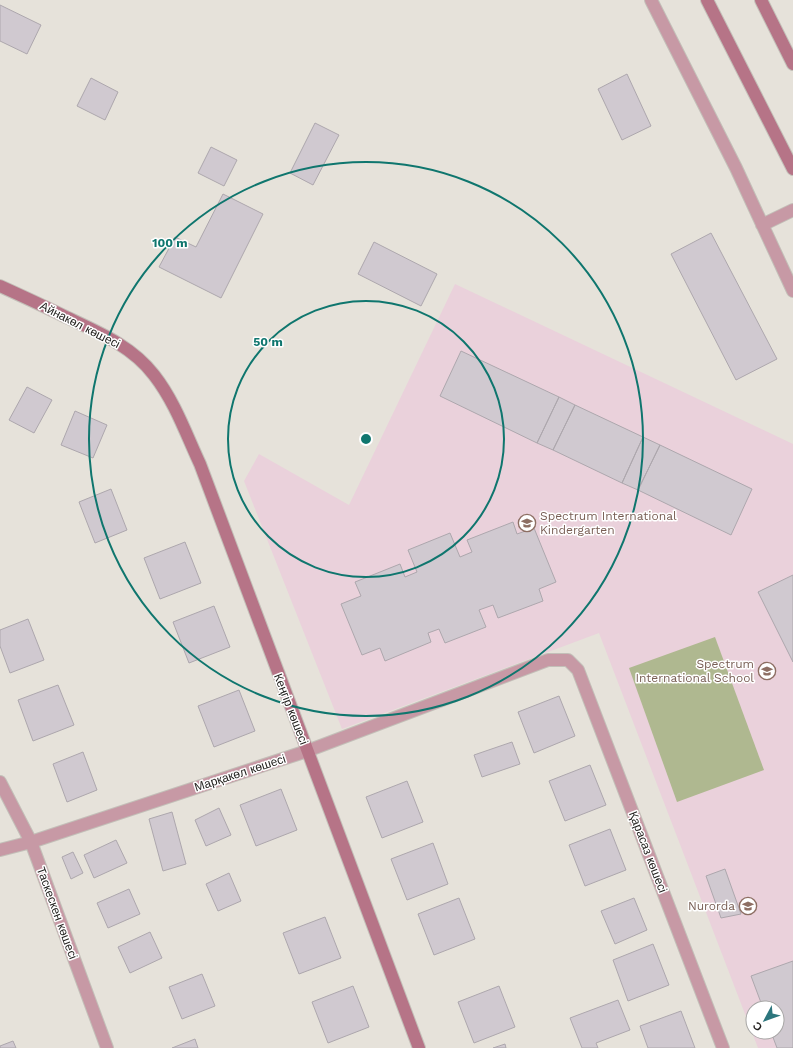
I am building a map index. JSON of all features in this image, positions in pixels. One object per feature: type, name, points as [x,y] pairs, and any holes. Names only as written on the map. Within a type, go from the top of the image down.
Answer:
[{"type":"street","points":[[651,0],[736,168],[793,291]]},
{"type":"street","points":[[707,0],[793,169]]},
{"type":"street","points":[[761,0],[793,64]]},
{"type":"street","points":[[762,225],[793,210]]},
{"type":"street","name":"Айнакөл көшесі","points":[[0,286],[112,340],[137,357],[154,375]]},
{"type":"street","name":"Кеңгір көшесі","points":[[154,375],[172,401],[200,464],[419,1048]]},
{"type":"street","name":"Марқакөл көшесі","points":[[0,850],[31,842],[307,751],[548,660],[568,660]]},
{"type":"street","name":"Қарасаз көшесі","points":[[568,660],[578,670],[723,1048]]},
{"type":"street","name":"Таскескен көшесі","points":[[0,782],[31,842],[107,1048]]},
{"type":"shaded area","name":"Spectrum International Kindergarten","points":[[455,284],[793,444],[793,1048],[758,1048],[755,1040],[785,1040],[785,1000],[745,1000],[745,1014],[599,633],[342,729],[244,481],[259,454],[349,505]]},
{"type":"green space","points":[[715,637],[764,770],[677,802],[629,668]]},
{"type":"building","points":[[0,5],[41,25],[27,54],[0,41]]},
{"type":"building","points":[[627,74],[651,126],[622,140],[598,89]]},
{"type":"building","points":[[91,78],[118,92],[105,120],[77,106]]},
{"type":"building","points":[[315,123],[339,135],[313,185],[290,173]]},
{"type":"building","points":[[211,147],[237,160],[224,186],[198,173]]},
{"type":"building","points":[[223,194],[263,214],[221,298],[159,267],[175,237],[196,247]]},
{"type":"building","points":[[711,233],[777,359],[736,380],[671,254]]},
{"type":"building","points":[[374,242],[437,274],[421,306],[358,274]]},
{"type":"building","points":[[461,351],[559,397],[537,443],[440,396]]},
{"type":"building","points":[[27,387],[52,400],[34,433],[9,420]]},
{"type":"building","points":[[559,397],[575,405],[553,450],[537,443]]},
{"type":"building","points":[[575,405],[643,437],[622,483],[553,450]]},
{"type":"building","points":[[75,411],[107,425],[93,458],[61,445]]},
{"type":"building","points":[[643,437],[660,445],[638,490],[622,483]]},
{"type":"building","points":[[660,445],[752,489],[731,535],[638,490]]},
{"type":"building","points":[[111,489],[127,530],[95,543],[79,502]]},
{"type":"building","points":[[513,522],[517,534],[534,528],[556,582],[539,589],[543,601],[498,618],[493,605],[479,610],[486,627],[445,643],[439,629],[428,633],[431,642],[385,661],[380,648],[362,655],[341,604],[361,596],[355,582],[400,564],[405,577],[417,572],[408,550],[450,533],[460,557],[472,552],[467,540]]},
{"type":"building","points":[[185,542],[201,583],[160,599],[144,558]]},
{"type":"building","points":[[793,575],[793,662],[758,592]]},
{"type":"building","points":[[214,606],[230,647],[189,663],[173,622]]},
{"type":"building","points":[[28,619],[44,660],[10,673],[0,646],[0,630]]},
{"type":"building","points":[[58,685],[74,725],[33,741],[18,700]]},
{"type":"building","points":[[239,690],[255,731],[214,747],[198,706]]},
{"type":"building","points":[[559,696],[575,736],[534,753],[518,712]]},
{"type":"building","points":[[512,742],[520,764],[482,777],[474,755]]},
{"type":"building","points":[[83,752],[97,790],[67,802],[53,764]]},
{"type":"building","points":[[590,765],[606,805],[565,821],[549,781]]},
{"type":"building","points":[[407,781],[423,822],[382,838],[366,797]]},
{"type":"building","points":[[281,789],[297,830],[256,846],[240,805]]},
{"type":"building","points":[[219,808],[231,835],[206,846],[195,820]]},
{"type":"building","points":[[172,812],[186,864],[163,871],[149,819]]},
{"type":"building","points":[[610,829],[626,870],[585,886],[569,845]]},
{"type":"building","points":[[116,840],[127,863],[94,878],[84,855]]},
{"type":"building","points":[[433,843],[448,884],[407,900],[391,859]]},
{"type":"building","points":[[73,852],[83,873],[71,879],[62,857]]},
{"type":"building","points":[[725,869],[741,914],[721,918],[706,876]]},
{"type":"building","points":[[229,873],[241,901],[218,911],[206,884]]},
{"type":"building","points":[[129,889],[140,914],[108,928],[97,903]]},
{"type":"building","points":[[459,898],[475,939],[434,955],[418,914]]},
{"type":"building","points":[[634,898],[647,930],[615,944],[601,911]]},
{"type":"building","points":[[325,917],[341,958],[299,974],[283,933]]},
{"type":"building","points":[[150,932],[162,958],[130,973],[118,947]]},
{"type":"building","points":[[653,944],[669,985],[628,1001],[613,960]]},
{"type":"building","points":[[793,961],[793,1048],[777,1048],[774,1040],[785,1040],[785,1000],[760,1000],[751,976]]},
{"type":"building","points":[[202,974],[215,1006],[182,1019],[169,987]]},
{"type":"building","points":[[353,986],[369,1027],[328,1043],[312,1002]]},
{"type":"building","points":[[499,986],[515,1027],[474,1043],[458,1002]]},
{"type":"building","points":[[618,1000],[630,1030],[596,1043],[598,1048],[582,1048],[570,1018]]},
{"type":"building","points":[[681,1011],[695,1048],[648,1048],[640,1026]]},
{"type":"building","points":[[195,1039],[198,1048],[172,1048]]},
{"type":"building","points":[[13,1041],[16,1048],[0,1048],[0,1046]]},
{"type":"building","points":[[505,1044],[506,1048],[493,1048]]},
{"type":"place","name":"Spectrum International Kindergarten","points":[[527,523]]},
{"type":"place","name":"Spectrum International School","points":[[767,671]]},
{"type":"place","name":"Nurorda","points":[[748,906]]}]
